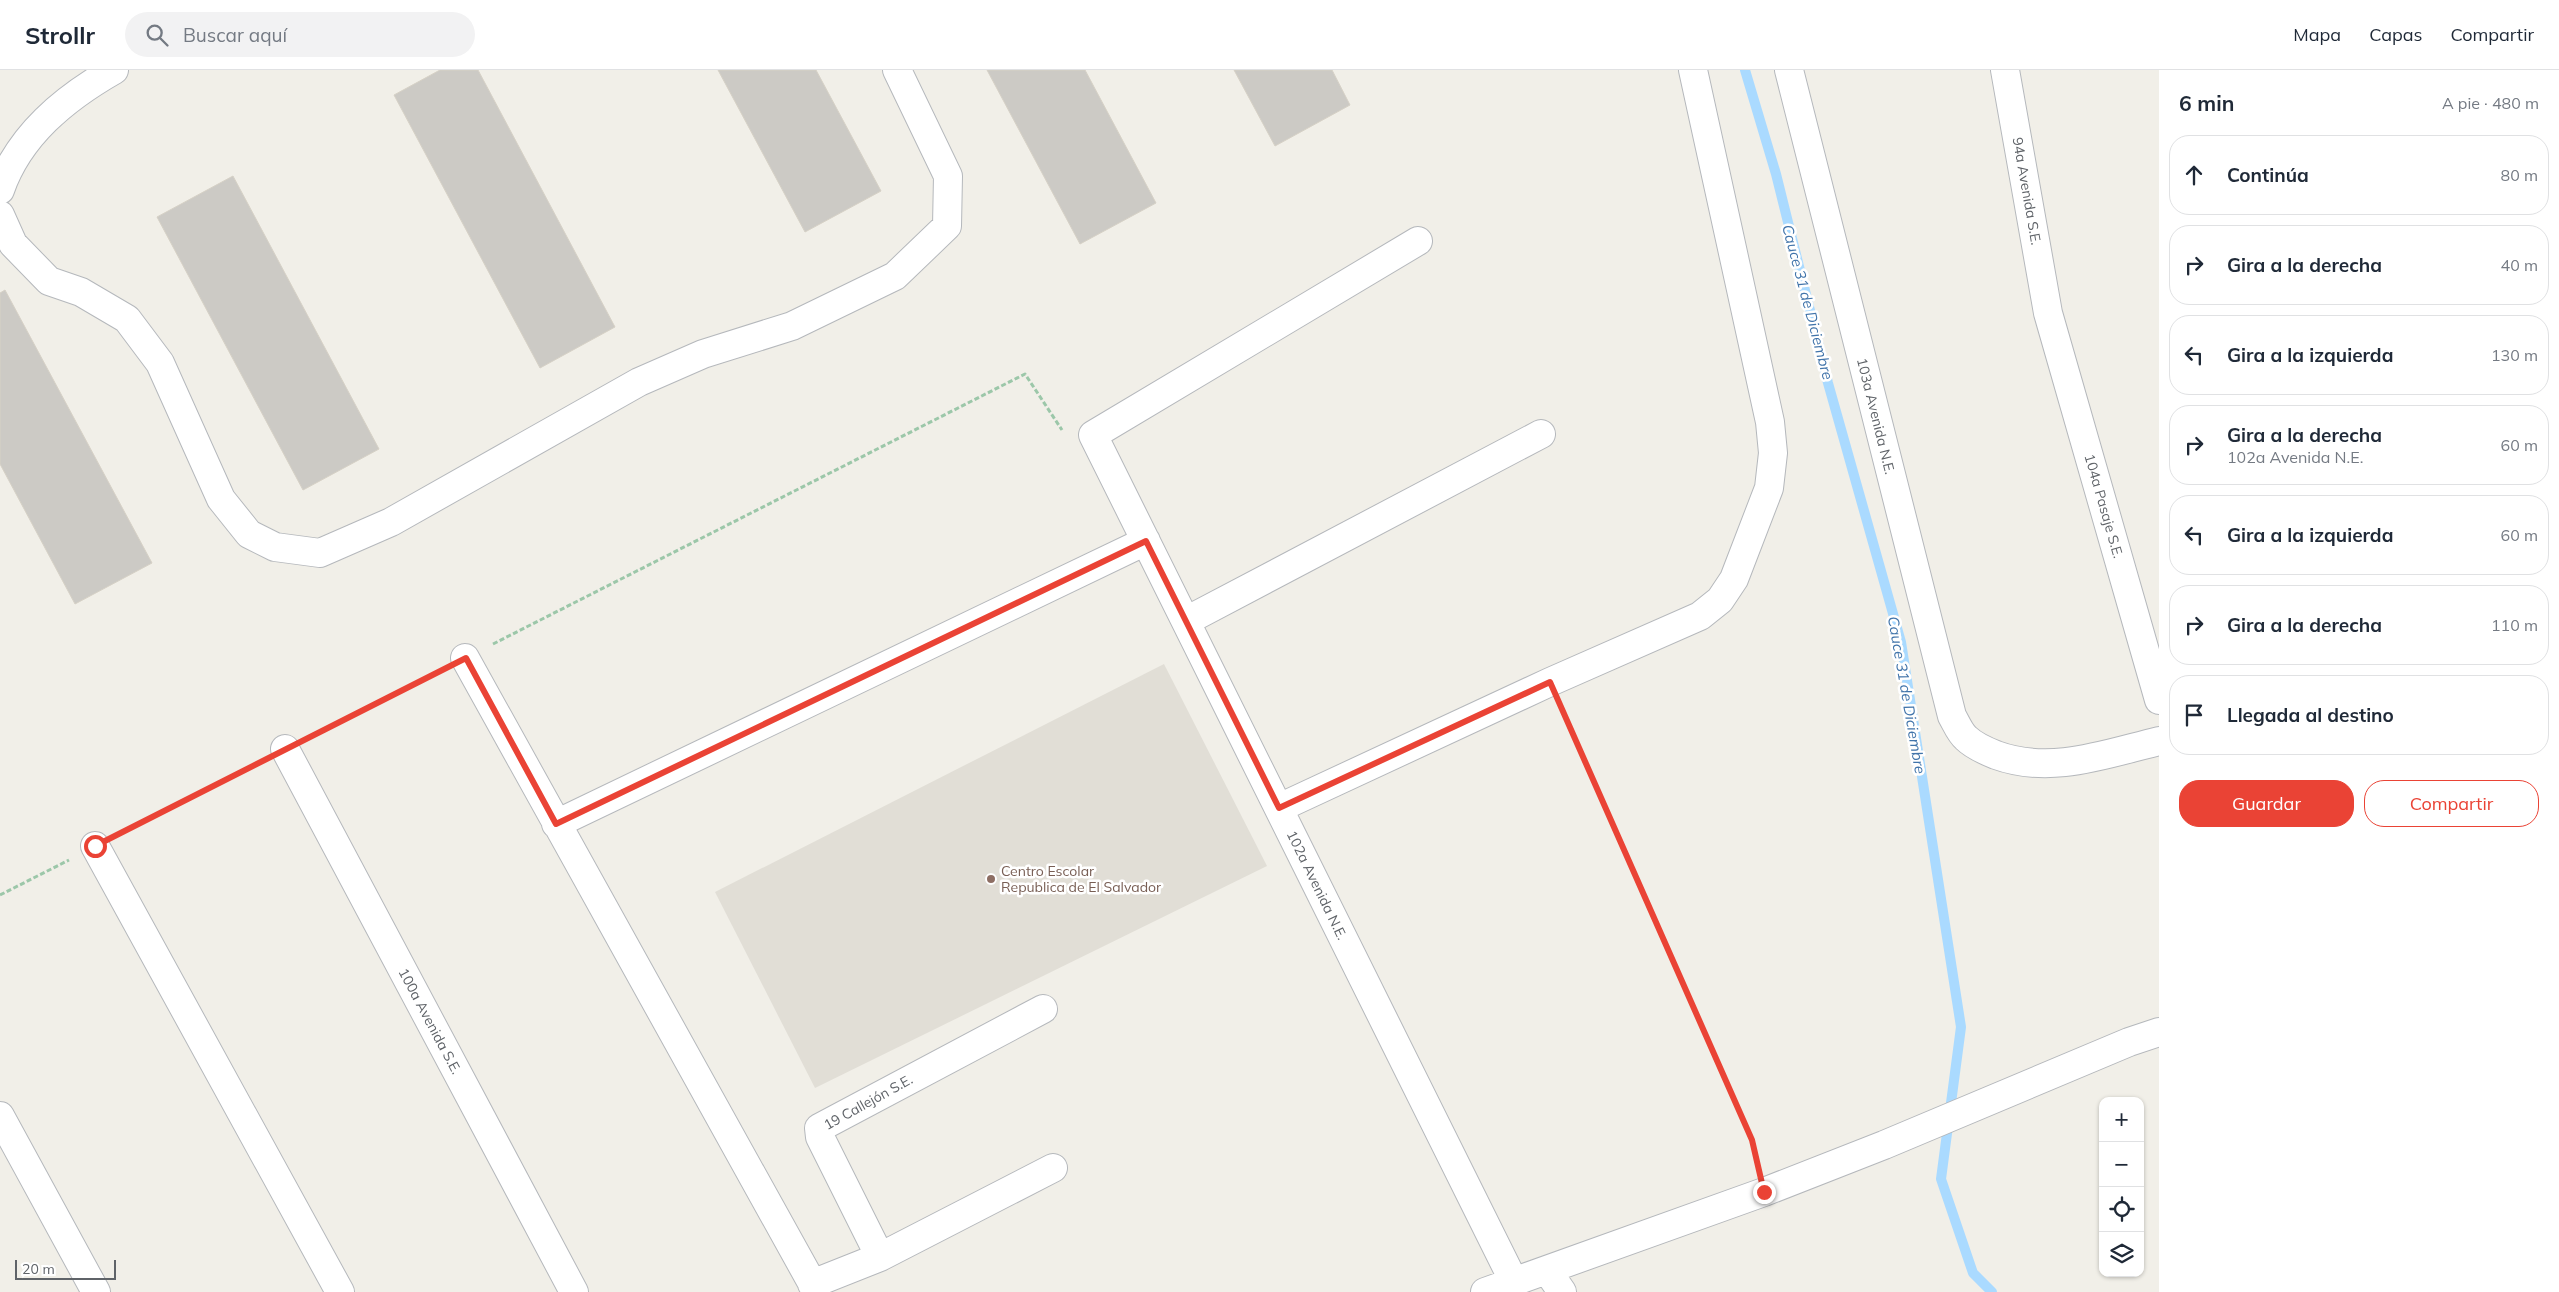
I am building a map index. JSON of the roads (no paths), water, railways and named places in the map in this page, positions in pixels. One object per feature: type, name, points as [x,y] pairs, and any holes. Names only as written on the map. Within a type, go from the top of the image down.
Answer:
[{"type":"street","points":[[0,190],[8,168],[45,119],[82,88],[114,70]]},
{"type":"street","points":[[0,215],[13,244],[48,281],[81,292],[127,320],[160,363],[221,499],[249,534],[275,547],[320,552],[391,522],[639,382],[703,354],[792,326],[894,276],[947,226],[948,176],[897,70]]},
{"type":"street","points":[[1279,808],[1550,682],[1700,616],[1720,600],[1734,579],[1769,488],[1774,453],[1770,422],[1693,70]]},
{"type":"street","name":"103a Avenida N.E.","points":[[1789,70],[1952,716],[1965,738],[1984,750],[2010,760],[2041,764],[2074,762],[2159,741]]},
{"type":"street","name":"94a Avenida S.E.","points":[[2005,70],[2048,313]]},
{"type":"street","name":"102a Avenida N.E.","points":[[1418,241],[1093,435],[1514,1282]]},
{"type":"street","name":"104a Pasaje S.E.","points":[[2048,313],[2159,700]]},
{"type":"street","points":[[1186,621],[1541,434]]},
{"type":"street","points":[[556,824],[1146,541]]},
{"type":"street","points":[[466,658],[814,1288],[880,1257],[1053,1168]]},
{"type":"street","name":"100a Avenida S.E.","points":[[285,749],[574,1292]]},
{"type":"street","points":[[95,846],[340,1292]]},
{"type":"street","name":"19 Callejón S.E.","points":[[880,1257],[820,1137],[819,1128],[1043,1009]]},
{"type":"street","points":[[1485,1292],[1764,1192],[1884,1145],[2129,1042],[2159,1032]]},
{"type":"street","points":[[0,1116],[96,1292]]},
{"type":"street","points":[[1547,1270],[1562,1292]]},
{"type":"waterway","name":"Cauce 31 de Diciembre","points":[[1745,70],[1776,174],[1828,383],[1901,642],[1961,1027],[1941,1179],[1973,1273],[1992,1292]]},
{"type":"place","name":"Centro Escolar Republica de El Salvador","points":[[991,879]]}]
